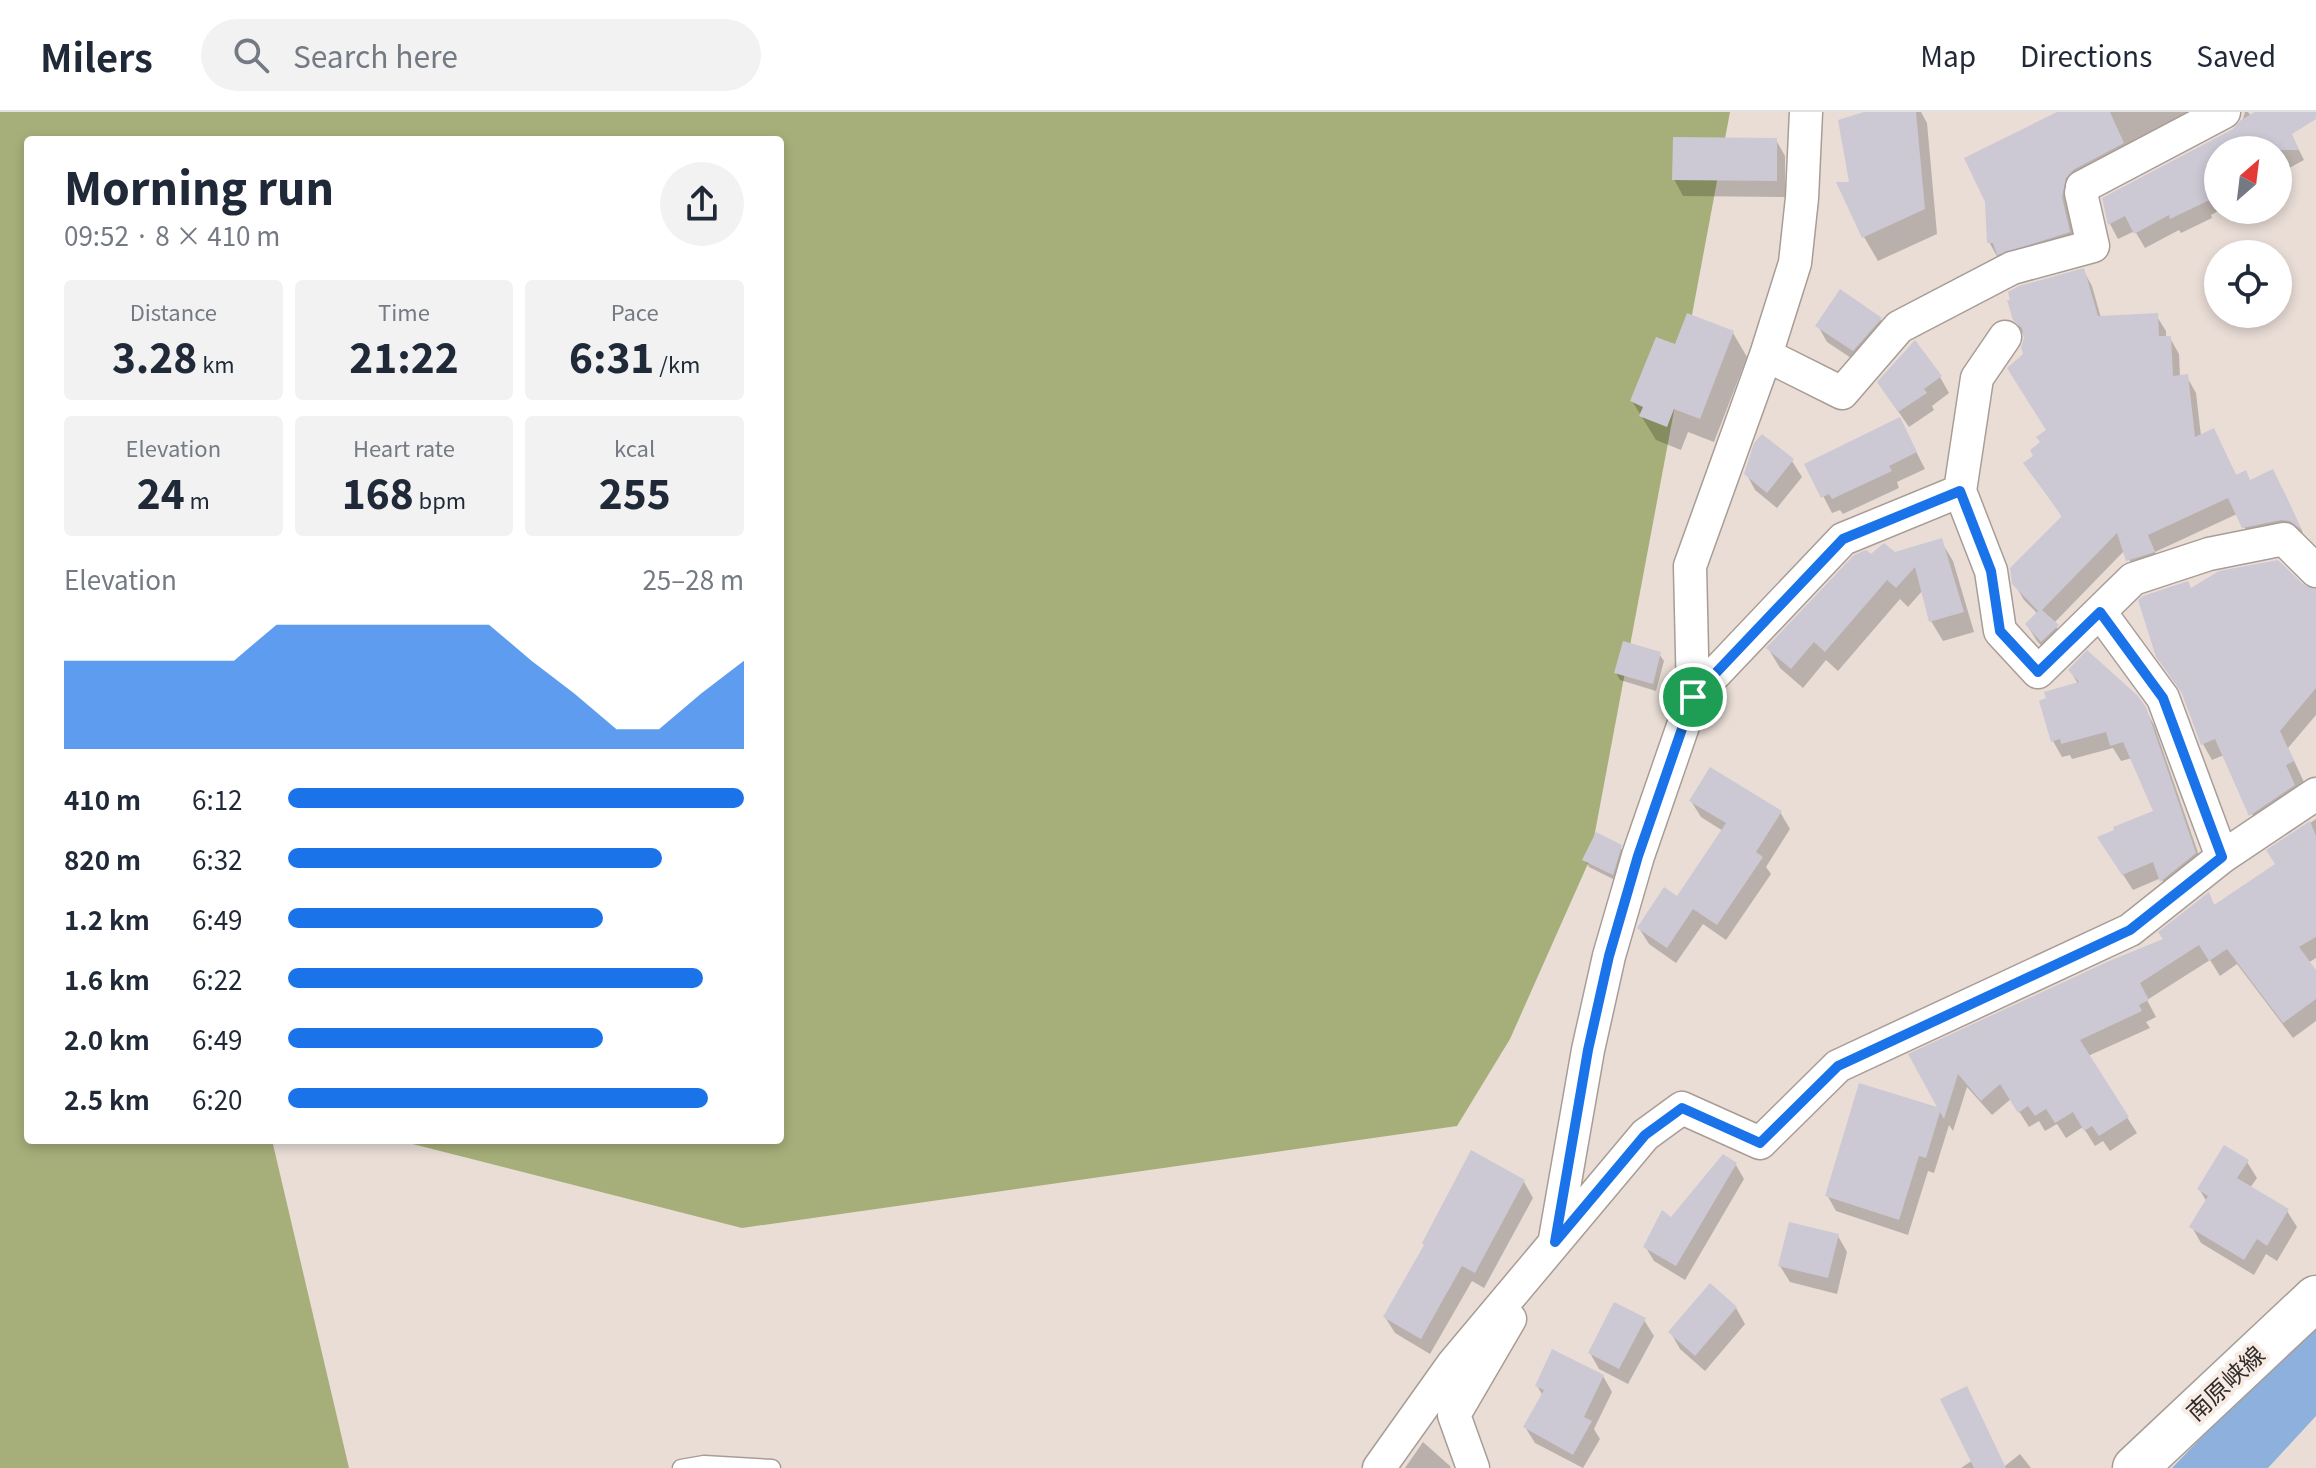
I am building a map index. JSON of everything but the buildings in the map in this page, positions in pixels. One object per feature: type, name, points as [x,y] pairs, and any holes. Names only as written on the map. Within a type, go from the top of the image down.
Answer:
[{"type":"main road","name":"南原峡線","points":[[2135,1468],[2316,1298]]},
{"type":"street","points":[[1555,1242],[1588,1050],[1609,956],[1638,856],[1693,697],[1690,566],[1766,355],[1795,263],[1806,112]]},
{"type":"street","points":[[1766,355],[1842,393],[1899,327],[2012,268],[2093,246],[2081,190],[2224,112]]},
{"type":"street","points":[[2005,337],[1977,378],[1960,491],[1991,571],[2000,631],[2038,672],[2133,579],[2209,554],[2284,539],[2316,571]]},
{"type":"street","points":[[1693,697],[1843,539],[1960,491]]},
{"type":"street","points":[[2100,612],[2163,698],[2222,857]]},
{"type":"street","points":[[1379,1468],[1453,1364],[1506,1300],[1645,1135],[1682,1108],[1760,1143],[1838,1066],[2130,930],[2222,857],[2316,794]]},
{"type":"street","points":[[1473,1468],[1454,1415],[1510,1320],[1506,1300]]},
{"type":"lane","points":[[681,1468],[704,1464],[772,1468]]},
{"type":"green space","points":[[0,112],[1730,112],[1590,859],[1510,1039],[1457,1126],[742,1228],[413,1144],[784,1144],[784,136],[24,136],[24,1144],[273,1144],[349,1468],[0,1468]]},
{"type":"water","points":[[2316,1318],[2316,1416],[2268,1468],[2172,1468]]},
{"type":"route","points":[[1960,491],[1991,571],[2000,631],[2038,672],[2100,612],[2163,698],[2222,857],[2130,930],[1838,1066],[1760,1143],[1682,1108],[1645,1135],[1555,1242],[1588,1050],[1609,956],[1638,856],[1693,697],[1843,539],[1960,491]]}]
